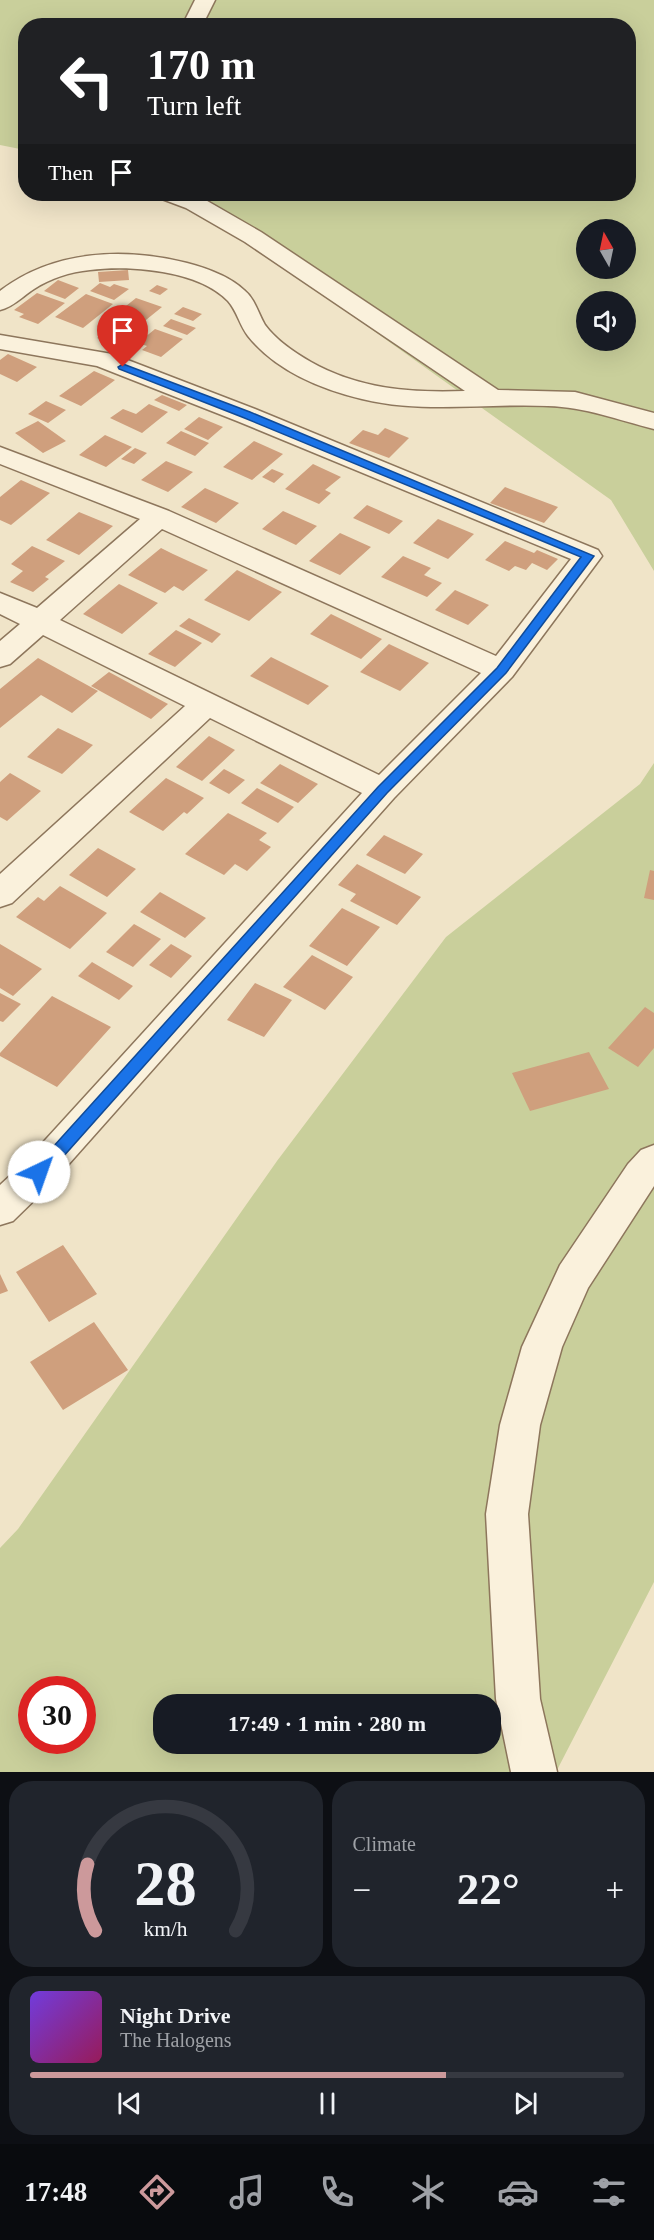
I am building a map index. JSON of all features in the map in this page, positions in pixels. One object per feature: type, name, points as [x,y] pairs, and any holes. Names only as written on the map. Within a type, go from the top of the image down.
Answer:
[{"type":"street","points":[[196,18],[205,0]]},
{"type":"street","points":[[189,201],[253,237],[491,397]]},
{"type":"street","points":[[0,303],[17,289],[43,275],[82,264],[120,261],[170,265],[208,277],[236,295],[257,331],[289,359],[349,388],[387,396],[576,400],[654,421]]},
{"type":"street","points":[[0,342],[103,359],[246,415],[588,556],[501,670],[383,790],[39,1172],[0,1209]]},
{"type":"street","points":[[0,455],[159,517],[501,670]]},
{"type":"street","points":[[0,657],[159,517]]},
{"type":"street","points":[[0,602],[383,790]]},
{"type":"street","points":[[0,894],[206,704]]},
{"type":"street","points":[[534,1772],[518,1699],[507,1514],[520,1425],[542,1347],[574,1277],[641,1175],[654,1161]]},
{"type":"green space","points":[[0,0],[654,0],[654,571],[611,500],[308,284],[206,214],[181,201],[636,201],[636,18],[18,18],[18,149],[0,145]]},
{"type":"green space","points":[[654,763],[654,1582],[556,1772],[0,1772],[0,1548],[18,1529],[277,1161],[446,937],[640,784]]},
{"type":"building","points":[[128,270],[129,280],[99,282],[98,272]]},
{"type":"building","points":[[58,280],[79,288],[65,299],[44,291]]},
{"type":"building","points":[[100,283],[110,287],[114,284],[129,289],[114,300],[90,291]]},
{"type":"building","points":[[157,285],[168,289],[160,295],[149,291]]},
{"type":"building","points":[[37,293],[65,303],[38,324],[19,317],[24,314],[14,310]]},
{"type":"building","points":[[86,294],[113,304],[83,328],[55,317]]},
{"type":"building","points":[[136,298],[162,307],[136,328],[111,318]]},
{"type":"building","points":[[183,307],[202,314],[193,321],[174,314]]},
{"type":"building","points":[[171,319],[196,328],[187,335],[163,326]]},
{"type":"building","points":[[113,325],[133,332],[127,337],[133,339],[123,348],[97,338]]},
{"type":"building","points":[[155,329],[183,339],[161,357],[142,350],[147,346],[138,343]]},
{"type":"building","points":[[8,354],[37,367],[17,382],[0,374],[0,360]]},
{"type":"building","points":[[94,371],[115,380],[81,406],[59,396]]},
{"type":"building","points":[[162,395],[187,405],[179,411],[154,400]]},
{"type":"building","points":[[46,401],[66,410],[48,423],[28,414]]},
{"type":"building","points":[[149,404],[168,412],[142,433],[110,418],[123,409],[136,414]]},
{"type":"building","points":[[199,417],[223,427],[208,440],[184,429]]},
{"type":"building","points":[[38,421],[66,441],[43,453],[15,433]]},
{"type":"building","points":[[385,428],[409,438],[389,458],[349,443],[363,430],[378,435]]},
{"type":"building","points":[[181,431],[209,443],[195,456],[166,443]]},
{"type":"building","points":[[105,435],[132,447],[106,467],[79,455]]},
{"type":"building","points":[[254,441],[283,454],[252,480],[223,467]]},
{"type":"building","points":[[135,448],[147,453],[134,464],[121,459]]},
{"type":"building","points":[[166,461],[193,472],[168,492],[141,480]]},
{"type":"building","points":[[313,464],[341,477],[325,490],[331,493],[319,504],[285,489]]},
{"type":"building","points":[[272,469],[284,474],[274,483],[262,477]]},
{"type":"building","points":[[21,480],[50,493],[11,525],[0,520],[0,497]]},
{"type":"building","points":[[505,487],[558,507],[544,523],[490,503]]},
{"type":"building","points":[[205,488],[239,503],[216,523],[181,507]]},
{"type":"building","points":[[367,505],[403,521],[389,534],[353,518]]},
{"type":"building","points":[[283,511],[317,526],[296,545],[262,529]]},
{"type":"building","points":[[79,512],[113,526],[79,555],[46,540]]},
{"type":"building","points":[[438,519],[474,534],[448,559],[413,543]]},
{"type":"building","points":[[340,533],[371,547],[340,575],[309,561]]},
{"type":"building","points":[[505,541],[534,553],[537,550],[558,559],[547,570],[532,563],[526,570],[515,566],[509,571],[485,560]]},
{"type":"building","points":[[32,546],[65,561],[45,577],[49,579],[33,592],[10,582],[23,571],[11,564]]},
{"type":"building","points":[[161,548],[208,570],[183,591],[174,586],[165,593],[128,575]]},
{"type":"building","points":[[403,556],[431,568],[424,575],[442,583],[427,597],[381,577]]},
{"type":"building","points":[[237,570],[282,592],[249,621],[204,600]]},
{"type":"building","points":[[119,584],[158,603],[122,634],[83,614]]},
{"type":"building","points":[[455,590],[489,605],[468,625],[435,610]]},
{"type":"building","points":[[331,614],[382,639],[361,659],[310,634]]},
{"type":"building","points":[[189,618],[221,634],[212,643],[179,626]]},
{"type":"building","points":[[176,630],[202,643],[175,667],[148,654]]},
{"type":"building","points":[[389,644],[429,663],[400,691],[360,672]]},
{"type":"building","points":[[271,657],[329,686],[308,705],[250,676]]},
{"type":"building","points":[[38,658],[98,691],[72,713],[41,695],[0,728],[0,689]]},
{"type":"building","points":[[109,672],[168,704],[151,719],[91,686]]},
{"type":"building","points":[[58,728],[93,745],[62,774],[27,757]]},
{"type":"building","points":[[209,736],[235,750],[202,781],[176,767]]},
{"type":"building","points":[[280,764],[318,784],[298,803],[260,783]]},
{"type":"building","points":[[224,769],[245,780],[229,794],[209,783]]},
{"type":"building","points":[[10,773],[41,791],[7,821],[0,817],[0,782]]},
{"type":"building","points":[[166,778],[204,798],[187,814],[184,812],[163,831],[129,812]]},
{"type":"building","points":[[257,788],[294,807],[278,823],[241,803]]},
{"type":"building","points":[[228,813],[267,833],[259,840],[271,847],[247,871],[235,864],[224,875],[185,854]]},
{"type":"building","points":[[384,835],[423,854],[405,874],[366,855]]},
{"type":"building","points":[[98,848],[136,869],[107,897],[69,875]]},
{"type":"building","points":[[357,864],[421,897],[397,925],[350,901],[356,894],[338,885]]},
{"type":"building","points":[[650,870],[654,871],[654,900],[644,898]]},
{"type":"building","points":[[60,886],[107,913],[70,949],[16,917],[38,897],[44,901]]},
{"type":"building","points":[[160,892],[206,918],[185,938],[140,912]]},
{"type":"building","points":[[342,908],[380,927],[347,966],[309,946]]},
{"type":"building","points":[[134,924],[161,939],[133,967],[106,952]]},
{"type":"building","points":[[0,944],[42,969],[13,996],[0,988]]},
{"type":"building","points":[[171,944],[192,956],[171,978],[149,965]]},
{"type":"building","points":[[312,955],[353,977],[325,1010],[283,987]]},
{"type":"building","points":[[92,962],[133,986],[119,1000],[78,976]]},
{"type":"building","points":[[255,983],[292,1000],[264,1037],[227,1020]]},
{"type":"building","points":[[0,993],[21,1004],[3,1022],[0,1021]]},
{"type":"building","points":[[52,996],[111,1027],[57,1087],[0,1056],[0,1053]]},
{"type":"building","points":[[645,1007],[654,1013],[654,1048],[638,1067],[608,1048]]},
{"type":"building","points":[[589,1052],[609,1089],[530,1111],[512,1073]]},
{"type":"building","points":[[63,1245],[97,1294],[49,1322],[16,1272]]},
{"type":"building","points":[[0,1274],[8,1291],[0,1294]]},
{"type":"building","points":[[94,1322],[128,1370],[63,1410],[30,1362]]},
{"type":"route","points":[[39,1172],[383,790],[501,670],[588,556],[246,415],[123,367]]}]
